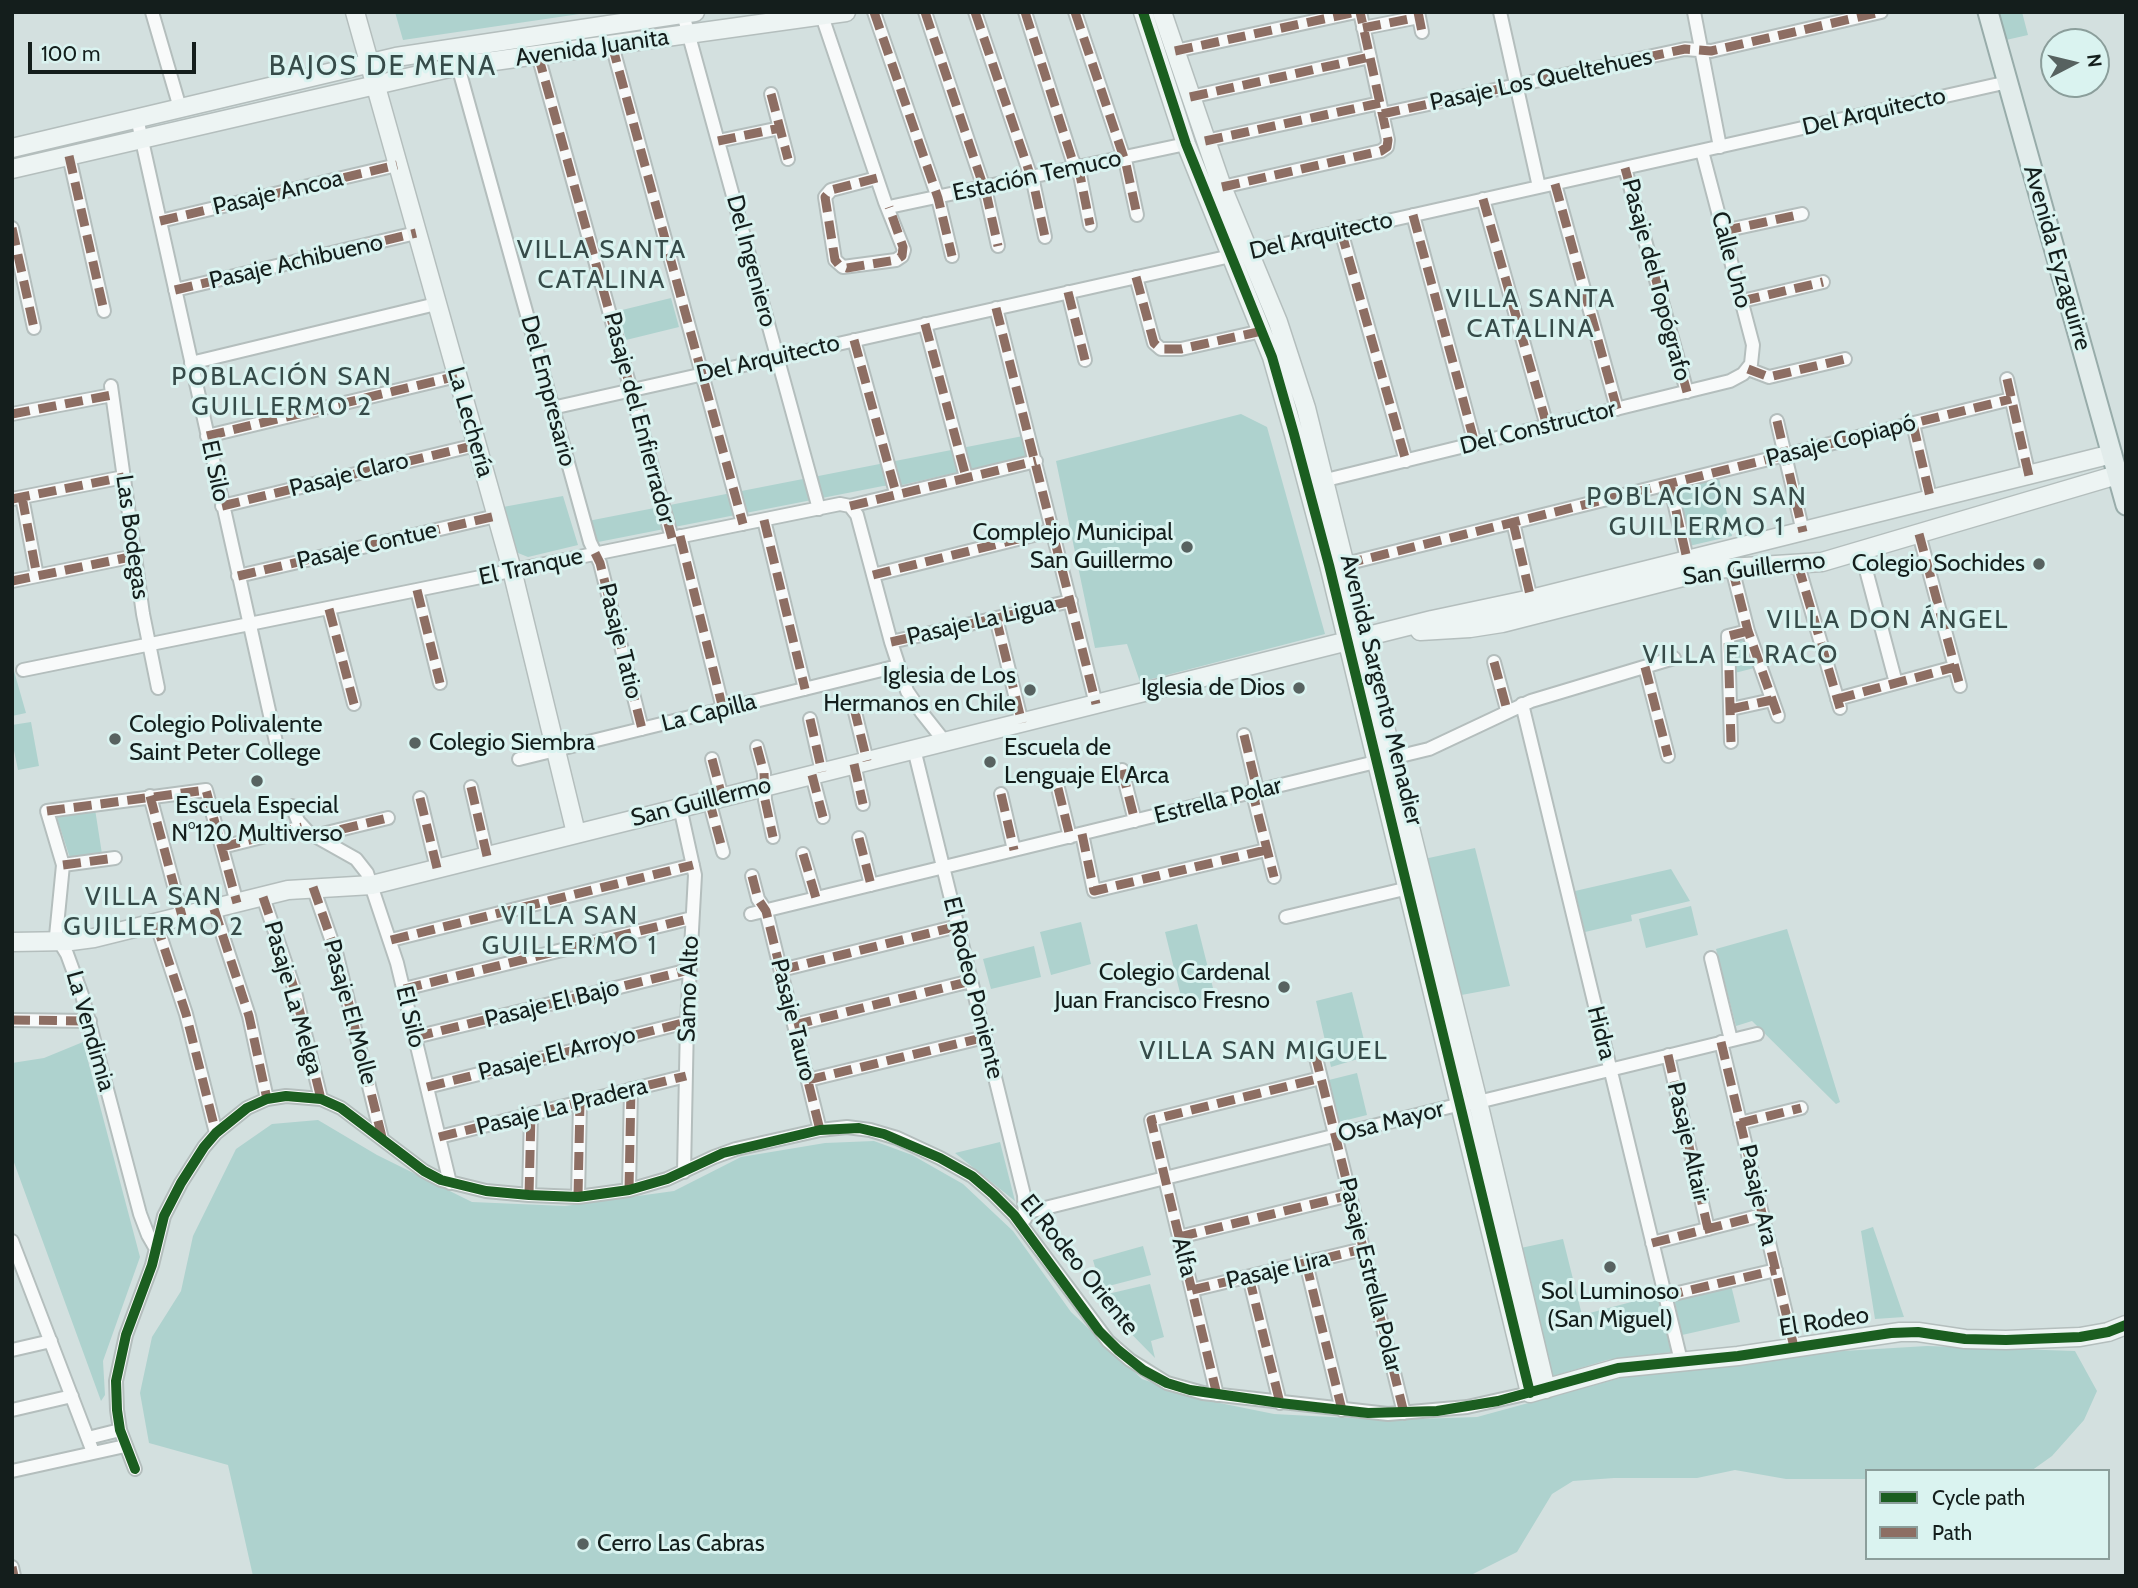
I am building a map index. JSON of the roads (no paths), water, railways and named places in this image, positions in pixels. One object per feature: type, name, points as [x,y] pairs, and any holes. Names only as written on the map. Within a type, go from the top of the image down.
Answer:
[{"type":"main road","name":"Avenida Eyzaguirre","points":[[1988,12],[2126,505]]},
{"type":"street","points":[[152,12],[180,108]]},
{"type":"street","name":"La Lechería","points":[[355,12],[512,570],[576,833]]},
{"type":"street","name":"Avenida Juanita","points":[[12,169],[458,66],[846,12]]},
{"type":"street","points":[[874,12],[938,198],[952,256]]},
{"type":"street","points":[[925,12],[984,188],[998,246]]},
{"type":"street","points":[[975,12],[1031,178],[1045,237]]},
{"type":"street","points":[[1026,12],[1076,168],[1090,225]]},
{"type":"street","points":[[1075,12],[1123,158],[1137,215]]},
{"type":"street","name":"Avenida Sargento Menadier","points":[[1143,12],[1186,144],[1286,342],[1326,480],[1345,564],[1355,640]]},
{"type":"street","name":"Avenida Sargento Menadier","points":[[1161,12],[1222,187],[1318,522],[1355,640],[1470,1103],[1538,1391]]},
{"type":"street","points":[[1175,51],[1358,12],[1381,108],[1387,147],[1381,151],[1222,187]]},
{"type":"street","points":[[1500,12],[1539,187]]},
{"type":"street","points":[[1694,12],[1720,147]]},
{"type":"street","name":"Pasaje Los Queltehues","points":[[1205,141],[1516,85],[1685,49],[1711,51],[1881,12]]},
{"type":"street","name":"Avenida Juanita","points":[[12,148],[370,63],[689,13]]},
{"type":"street","name":"Del Ingeniero","points":[[689,13],[688,35],[819,509]]},
{"type":"street","points":[[1363,28],[1418,15],[1422,32]]},
{"type":"street","points":[[822,16],[903,247],[901,256],[896,260],[847,268],[839,265],[835,260],[825,201],[827,194],[831,190],[877,178]]},
{"type":"street","points":[[612,45],[743,524]]},
{"type":"street","name":"Pasaje del Enfierrador","points":[[538,55],[723,709]]},
{"type":"street","points":[[1191,97],[1370,57]]},
{"type":"street","name":"Del Empresario","points":[[458,66],[552,408],[595,553]]},
{"type":"street","name":"Del Arquitecto","points":[[552,408],[2008,82]]},
{"type":"street","points":[[771,94],[788,159]]},
{"type":"street","name":"El Silo","points":[[137,118],[276,742]]},
{"type":"street","points":[[718,141],[780,128]]},
{"type":"street","name":"Estación Temuco","points":[[889,207],[1186,144]]},
{"type":"street","name":"Calle Uno","points":[[1702,151],[1754,345],[1753,358],[1748,369]]},
{"type":"street","points":[[69,156],[104,311]]},
{"type":"street","name":"Pasaje Ancoa","points":[[160,221],[397,164]]},
{"type":"street","name":"Pasaje del Topógrafo","points":[[1625,168],[1687,392]]},
{"type":"street","points":[[1555,184],[1617,409]]},
{"type":"street","points":[[1483,199],[1547,426]]},
{"type":"street","points":[[1723,231],[1802,214]]},
{"type":"street","points":[[1413,215],[1475,444]]},
{"type":"street","points":[[12,228],[34,328]]},
{"type":"street","points":[[1341,231],[1406,461]]},
{"type":"street","name":"Pasaje Achibueno","points":[[175,290],[416,233]]},
{"type":"street","points":[[1136,277],[1154,343],[1161,349],[1181,349],[1262,331]]},
{"type":"street","points":[[1742,301],[1823,282]]},
{"type":"street","points":[[1068,292],[1085,360]]},
{"type":"street","points":[[191,363],[436,304]]},
{"type":"street","points":[[996,308],[1096,704]]},
{"type":"street","points":[[925,324],[966,477]]},
{"type":"street","points":[[854,340],[896,494]]},
{"type":"street","points":[[1748,369],[1769,377],[1845,359]]},
{"type":"street","name":"Del Constructor","points":[[1326,480],[1730,381],[1748,369]]},
{"type":"street","points":[[207,436],[457,376]]},
{"type":"street","points":[[2007,379],[2029,477]]},
{"type":"street","name":"Las Bodegas","points":[[12,414],[111,391],[148,645],[158,688]]},
{"type":"street","name":"Pasaje Copiapó","points":[[1345,564],[2011,399]]},
{"type":"street","points":[[1777,421],[1786,455],[1798,533],[1792,550],[1839,704],[1896,683],[1955,667]]},
{"type":"street","points":[[1913,424],[1931,501]]},
{"type":"street","name":"Pasaje Claro","points":[[222,506],[476,444]]},
{"type":"street","name":"San Guillermo","points":[[12,942],[59,942],[94,938],[313,887],[349,888],[372,885],[1433,620],[1531,599],[2029,477],[2112,454]]},
{"type":"street","name":"El Tranque","points":[[23,670],[595,553],[843,504],[850,506],[1036,461]]},
{"type":"street","name":"San Guillermo","points":[[1385,633],[1494,625],[1700,572],[1798,565],[1834,559],[2117,475]]},
{"type":"street","points":[[37,576],[17,498],[124,477]]},
{"type":"street","points":[[1670,484],[1687,559]]},
{"type":"street","points":[[850,506],[857,514],[898,666],[914,702],[945,742]]},
{"type":"street","name":"Pasaje Contue","points":[[238,576],[496,516]]},
{"type":"street","points":[[764,520],[805,689]]},
{"type":"street","points":[[1513,522],[1531,599]]},
{"type":"street","points":[[873,575],[1054,530]]},
{"type":"street","points":[[1919,534],[1960,686]]},
{"type":"street","points":[[1861,551],[1896,683]]},
{"type":"street","name":"Pasaje Tatio","points":[[595,553],[600,563],[642,729]]},
{"type":"street","points":[[12,581],[135,556]]},
{"type":"street","points":[[1732,568],[1748,631],[1778,716]]},
{"type":"street","points":[[418,590],[440,684]]},
{"type":"street","name":"Pasaje La Ligua","points":[[891,642],[1071,601]]},
{"type":"street","points":[[328,609],[354,704]]},
{"type":"street","points":[[996,618],[1022,723]]},
{"type":"street","points":[[1731,742],[1728,636],[1748,631]]},
{"type":"street","name":"Estrella Polar","points":[[751,914],[1442,745],[1522,704],[1674,658]]},
{"type":"street","points":[[1494,662],[1507,710]]},
{"type":"street","name":"La Capilla","points":[[519,759],[898,666]]},
{"type":"street","points":[[1645,667],[1668,756]]},
{"type":"street","points":[[1731,709],[1772,700]]},
{"type":"street","name":"Hidra","points":[[1522,704],[1681,1361]]},
{"type":"street","points":[[854,708],[863,804]]},
{"type":"street","points":[[810,719],[823,817]]},
{"type":"street","points":[[1244,735],[1255,781],[1266,850],[1274,877]]},
{"type":"street","points":[[757,747],[764,773],[773,837]]},
{"type":"street","name":"El Rodeo Poniente","points":[[914,750],[1024,1195],[1025,1213],[1022,1227]]},
{"type":"street","points":[[712,759],[723,852]]},
{"type":"street","points":[[1122,770],[1135,821]]},
{"type":"street","points":[[471,787],[487,856]]},
{"type":"street","points":[[1058,788],[1094,891],[1266,850]]},
{"type":"street","points":[[182,916],[150,796],[206,790],[237,903]]},
{"type":"street","points":[[1001,794],[1014,850]]},
{"type":"street","name":"La Vendimia","points":[[150,796],[47,811],[63,865],[56,933],[73,969],[90,1021],[139,1214],[156,1250]]},
{"type":"street","points":[[420,798],[437,868]]},
{"type":"street","name":"El Silo","points":[[292,806],[302,827],[356,859],[364,867],[372,885],[404,989],[450,1183]]},
{"type":"street","name":"Samo Alto","points":[[680,807],[693,865],[684,1172]]},
{"type":"street","points":[[314,836],[388,818]]},
{"type":"street","points":[[222,847],[302,827]]},
{"type":"street","points":[[859,838],[871,885]]},
{"type":"street","points":[[803,854],[816,898]]},
{"type":"street","points":[[63,865],[115,858]]},
{"type":"street","points":[[391,940],[693,865]]},
{"type":"street","name":"Pasaje Tauro","points":[[752,876],[758,899],[766,911],[820,1130]]},
{"type":"street","points":[[1286,917],[1416,886]]},
{"type":"street","name":"Pasaje El Molle","points":[[313,887],[340,967],[382,1139]]},
{"type":"street","name":"Pasaje La Melga","points":[[263,897],[294,988],[321,1099]]},
{"type":"street","points":[[214,909],[249,1016],[267,1099]]},
{"type":"street","points":[[404,989],[692,918]]},
{"type":"street","points":[[156,923],[197,1053],[216,1133]]},
{"type":"street","points":[[781,970],[958,926]]},
{"type":"street","name":"Pasaje Ara","points":[[1711,958],[1740,1123],[1794,1347]]},
{"type":"street","name":"Pasaje El Bajo","points":[[415,1037],[689,971]]},
{"type":"street","points":[[794,1024],[971,981]]},
{"type":"street","points":[[12,1020],[90,1021]]},
{"type":"street","name":"Pasaje El Arroyo","points":[[427,1087],[687,1022]]},
{"type":"street","name":"Osa Mayor","points":[[1025,1213],[1756,1034]]},
{"type":"street","points":[[808,1080],[985,1037]]},
{"type":"street","name":"Pasaje Estrella Polar","points":[[1315,1054],[1404,1413]]},
{"type":"street","name":"Pasaje Altair","points":[[1668,1055],[1708,1229]]},
{"type":"street","name":"Pasaje La Pradera","points":[[439,1137],[686,1076]]},
{"type":"street","name":"Alfa","points":[[1217,1395],[1150,1120],[1321,1078]]},
{"type":"street","points":[[629,1190],[631,1090]]},
{"type":"street","name":"El Rodeo Oriente","points":[[135,1469],[120,1430],[116,1395],[118,1366],[156,1250],[160,1227],[172,1198],[216,1133],[238,1114],[267,1099],[286,1096],[321,1099],[341,1108],[424,1171],[450,1183],[486,1191],[529,1195],[578,1196],[629,1190],[684,1172],[729,1151],[820,1130],[859,1128],[884,1133],[919,1147],[981,1184],[1004,1205],[1091,1320],[1118,1350],[1167,1383],[1217,1395],[1280,1403],[1404,1413],[1466,1407],[1538,1391]]},
{"type":"street","points":[[578,1196],[580,1102]]},
{"type":"street","points":[[1740,1123],[1801,1108]]},
{"type":"street","points":[[529,1195],[531,1114]]},
{"type":"street","points":[[1179,1237],[1350,1195]]},
{"type":"street","points":[[1652,1243],[1762,1215]]},
{"type":"street","points":[[12,1241],[93,1452]]},
{"type":"street","name":"Pasaje Lira","points":[[1192,1290],[1363,1249]]},
{"type":"street","points":[[1306,1263],[1342,1410]]},
{"type":"street","points":[[1665,1296],[1776,1270]]},
{"type":"street","points":[[1249,1276],[1280,1403]]},
{"type":"street","name":"El Rodeo","points":[[1538,1391],[1618,1368],[1909,1332],[1980,1340],[2080,1337],[2108,1332],[2126,1325]]},
{"type":"street","points":[[12,1350],[51,1341]]},
{"type":"street","points":[[12,1410],[72,1396]]},
{"type":"street","points":[[88,1438],[120,1430]]},
{"type":"street","points":[[12,1471],[125,1446]]},
{"type":"street","points":[[12,1567],[14,1576]]},
{"type":"place","name":"Complejo Municipal San Guillermo","points":[[1187,547]]},
{"type":"place","name":"Colegio Sochides","points":[[2039,564]]},
{"type":"place","name":"Iglesia de Dios","points":[[1299,688]]},
{"type":"place","name":"Iglesia de Los Hermanos en Chile","points":[[1030,690]]},
{"type":"place","name":"Colegio Polivalente Saint Peter College","points":[[115,739]]},
{"type":"place","name":"Colegio Siembra","points":[[415,743]]},
{"type":"place","name":"Escuela de Lenguaje El Arca","points":[[990,762]]},
{"type":"place","name":"Escuela Especial N°120 Multiverso","points":[[257,781]]},
{"type":"place","name":"Colegio Cardenal Juan Francisco Fresno","points":[[1284,987]]},
{"type":"place","name":"Sol Luminoso (San Miguel)","points":[[1610,1267]]},
{"type":"place","name":"Cerro Las Cabras","points":[[583,1544]]},
{"type":"district","name":"BAJOS DE MENA","points":[[383,67]]},
{"type":"district","name":"VILLA SANTA CATALINA","points":[[602,265]]},
{"type":"district","name":"VILLA SANTA CATALINA","points":[[1531,314]]},
{"type":"district","name":"POBLACIÓN SAN GUILLERMO 2","points":[[282,392]]},
{"type":"district","name":"POBLACIÓN SAN GUILLERMO 1","points":[[1697,512]]},
{"type":"district","name":"VILLA DON ÁNGEL","points":[[1888,620]]},
{"type":"district","name":"VILLA EL RACO","points":[[1741,655]]},
{"type":"district","name":"VILLA SAN GUILLERMO 2","points":[[154,912]]},
{"type":"district","name":"VILLA SAN GUILLERMO 1","points":[[570,931]]},
{"type":"district","name":"VILLA SAN MIGUEL","points":[[1264,1051]]}]
